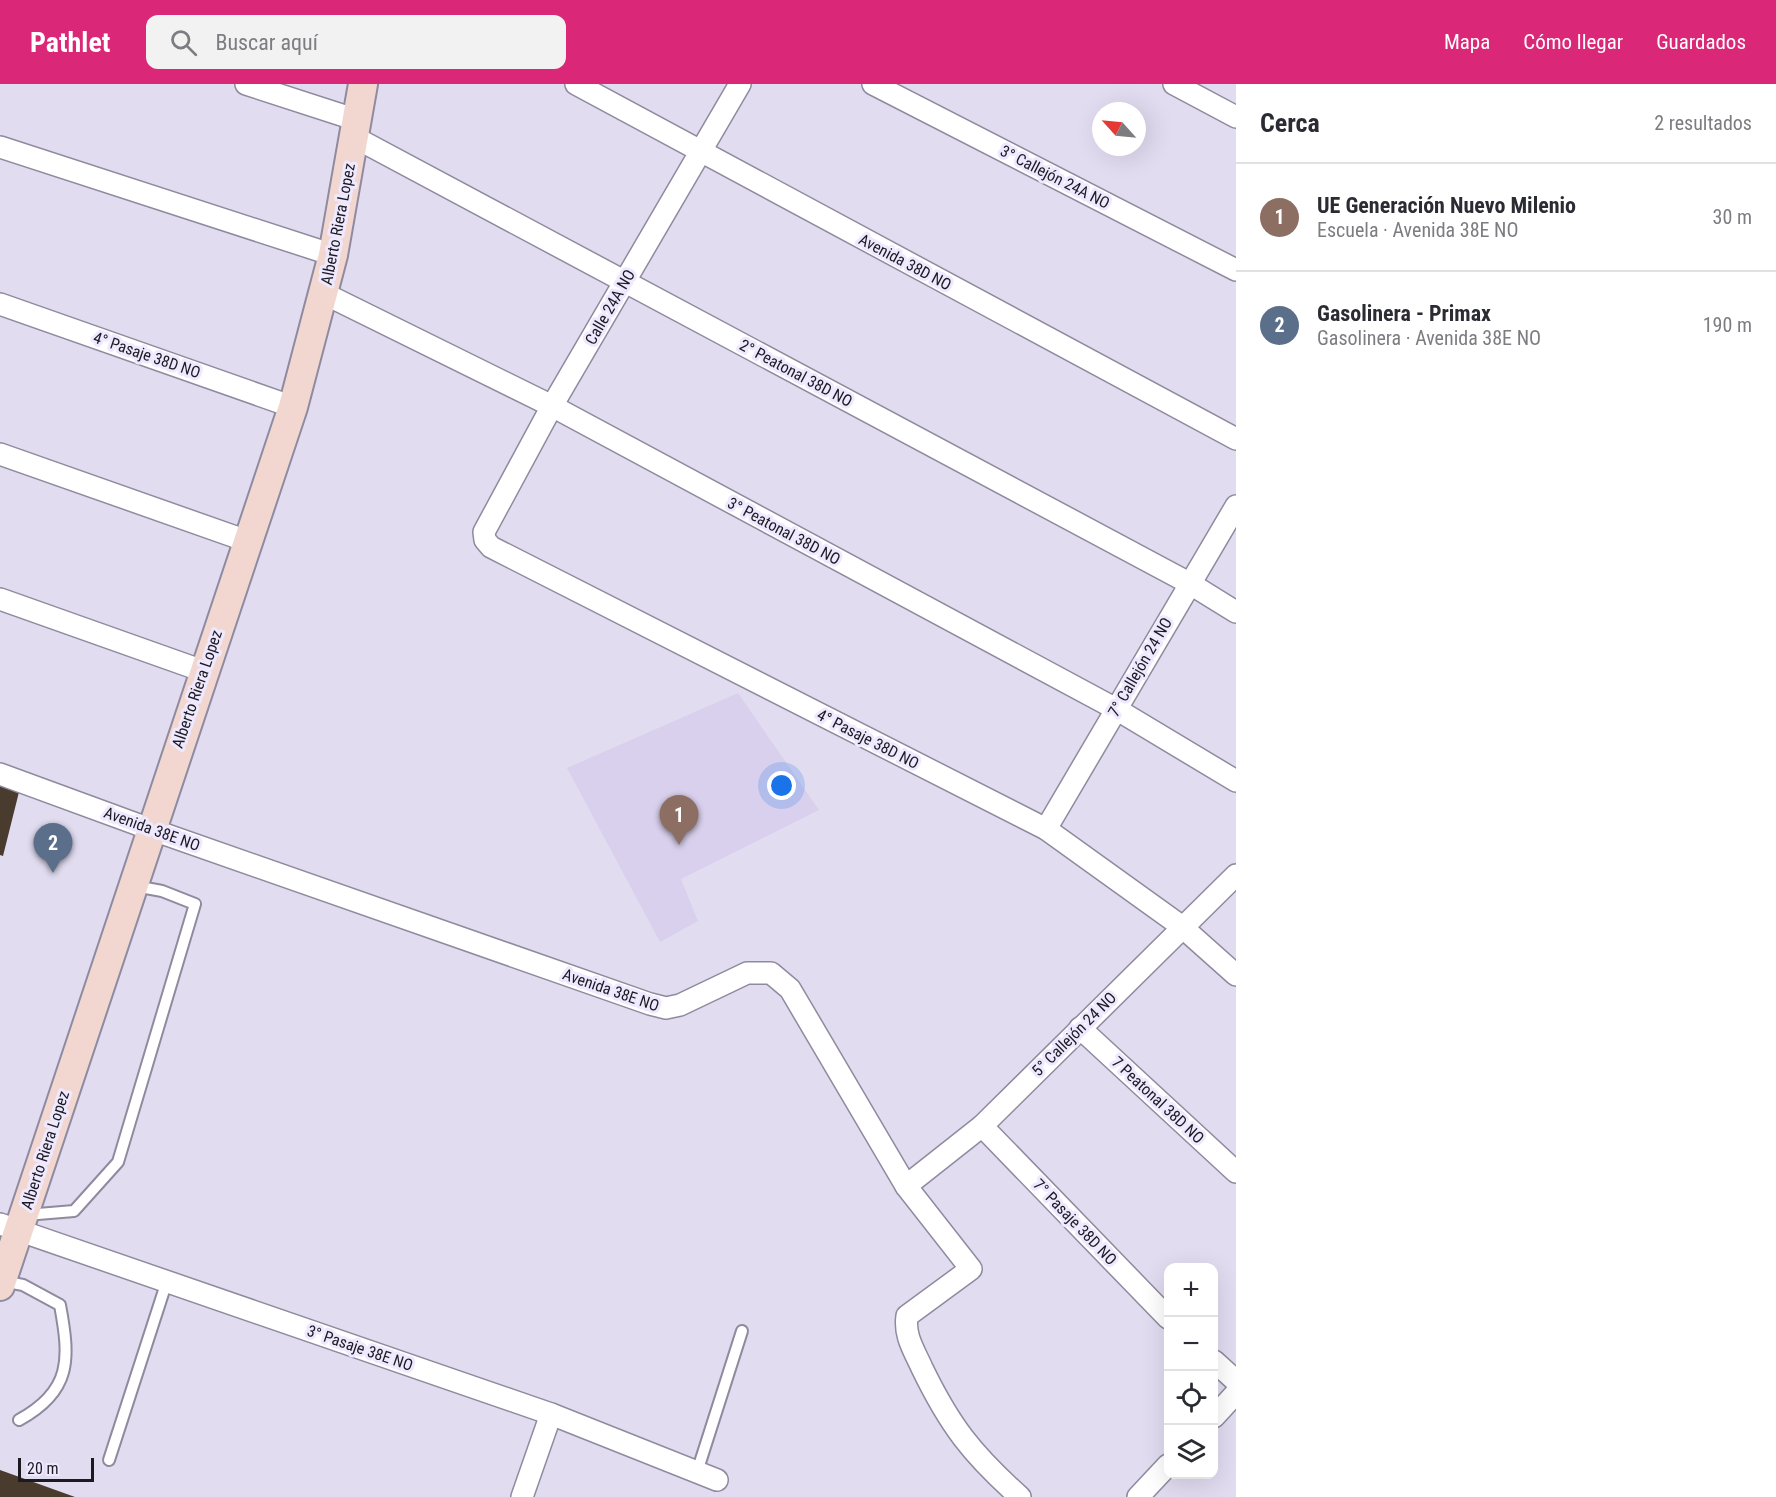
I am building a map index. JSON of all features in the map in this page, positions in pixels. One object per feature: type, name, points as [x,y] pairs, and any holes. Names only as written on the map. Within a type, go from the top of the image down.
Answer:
[{"type":"main road","name":"Alberto Riera Lopez","points":[[1,1283],[14,1223],[132,885],[293,406],[325,294],[363,84]]},
{"type":"street","name":"2° Peatonal 38D NO","points":[[246,84],[356,128],[625,282],[1189,583],[1236,612]]},
{"type":"street","name":"Avenida 38D NO","points":[[576,84],[700,153],[1236,439]]},
{"type":"street","name":"Calle 24A NO","points":[[484,532],[552,406],[740,84]]},
{"type":"street","name":"3° Callejón 24A NO","points":[[873,84],[1236,270]]},
{"type":"street","points":[[1174,84],[1236,117]]},
{"type":"street","points":[[0,147],[333,255]]},
{"type":"street","name":"3° Peatonal 38D NO","points":[[325,294],[552,406],[1116,709],[1236,781]]},
{"type":"street","name":"4° Pasaje 38D NO","points":[[0,304],[293,406]]},
{"type":"street","points":[[0,454],[247,542]]},
{"type":"street","name":"7° Callejón 24 NO","points":[[1046,829],[1236,506]]},
{"type":"street","name":"4° Pasaje 38D NO","points":[[484,532],[485,540],[491,547],[1046,829],[1181,926],[1236,975]]},
{"type":"street","points":[[0,600],[203,671]]},
{"type":"street","name":"Avenida 38E NO","points":[[0,774],[150,829],[666,1008],[680,1005],[747,973],[771,973],[790,989],[906,1186],[971,1269],[907,1316],[905,1332],[941,1408],[965,1444],[1020,1497]]},
{"type":"street","name":"5° Callejón 24 NO","points":[[906,1186],[982,1126],[1181,926],[1236,875]]},
{"type":"street","name":"7 Peatonal 38D NO","points":[[1080,1028],[1236,1172]]},
{"type":"street","name":"7° Pasaje 38D NO","points":[[982,1126],[1167,1317]]},
{"type":"street","name":"3° Pasaje 38E NO","points":[[14,1223],[167,1281],[551,1414],[717,1480]]},
{"type":"street","points":[[1218,1365],[1236,1381]]},
{"type":"street","points":[[1218,1413],[1236,1393]]},
{"type":"street","points":[[522,1497],[551,1414]]},
{"type":"street","points":[[1138,1497],[1164,1469]]},
{"type":"lane","points":[[14,1223],[74,1211],[118,1162],[195,904],[162,891],[132,885]]},
{"type":"lane","points":[[109,1460],[167,1281]]},
{"type":"lane","points":[[1,1283],[23,1285],[60,1305],[65,1334],[66,1363],[58,1387],[42,1408],[19,1420]]},
{"type":"lane","points":[[697,1472],[742,1331]]},
{"type":"shaded area","points":[[738,693],[819,810],[681,879],[698,921],[660,942],[567,768]]},
{"type":"building","points":[[0,783],[19,792],[3,856],[0,855]]},
{"type":"building","points":[[0,1470],[75,1497],[0,1497]]},
{"type":"place","name":"UE Generación Nuevo Milenio","points":[[679,845]]},
{"type":"place","name":"Gasolinera - Primax","points":[[53,873]]}]
